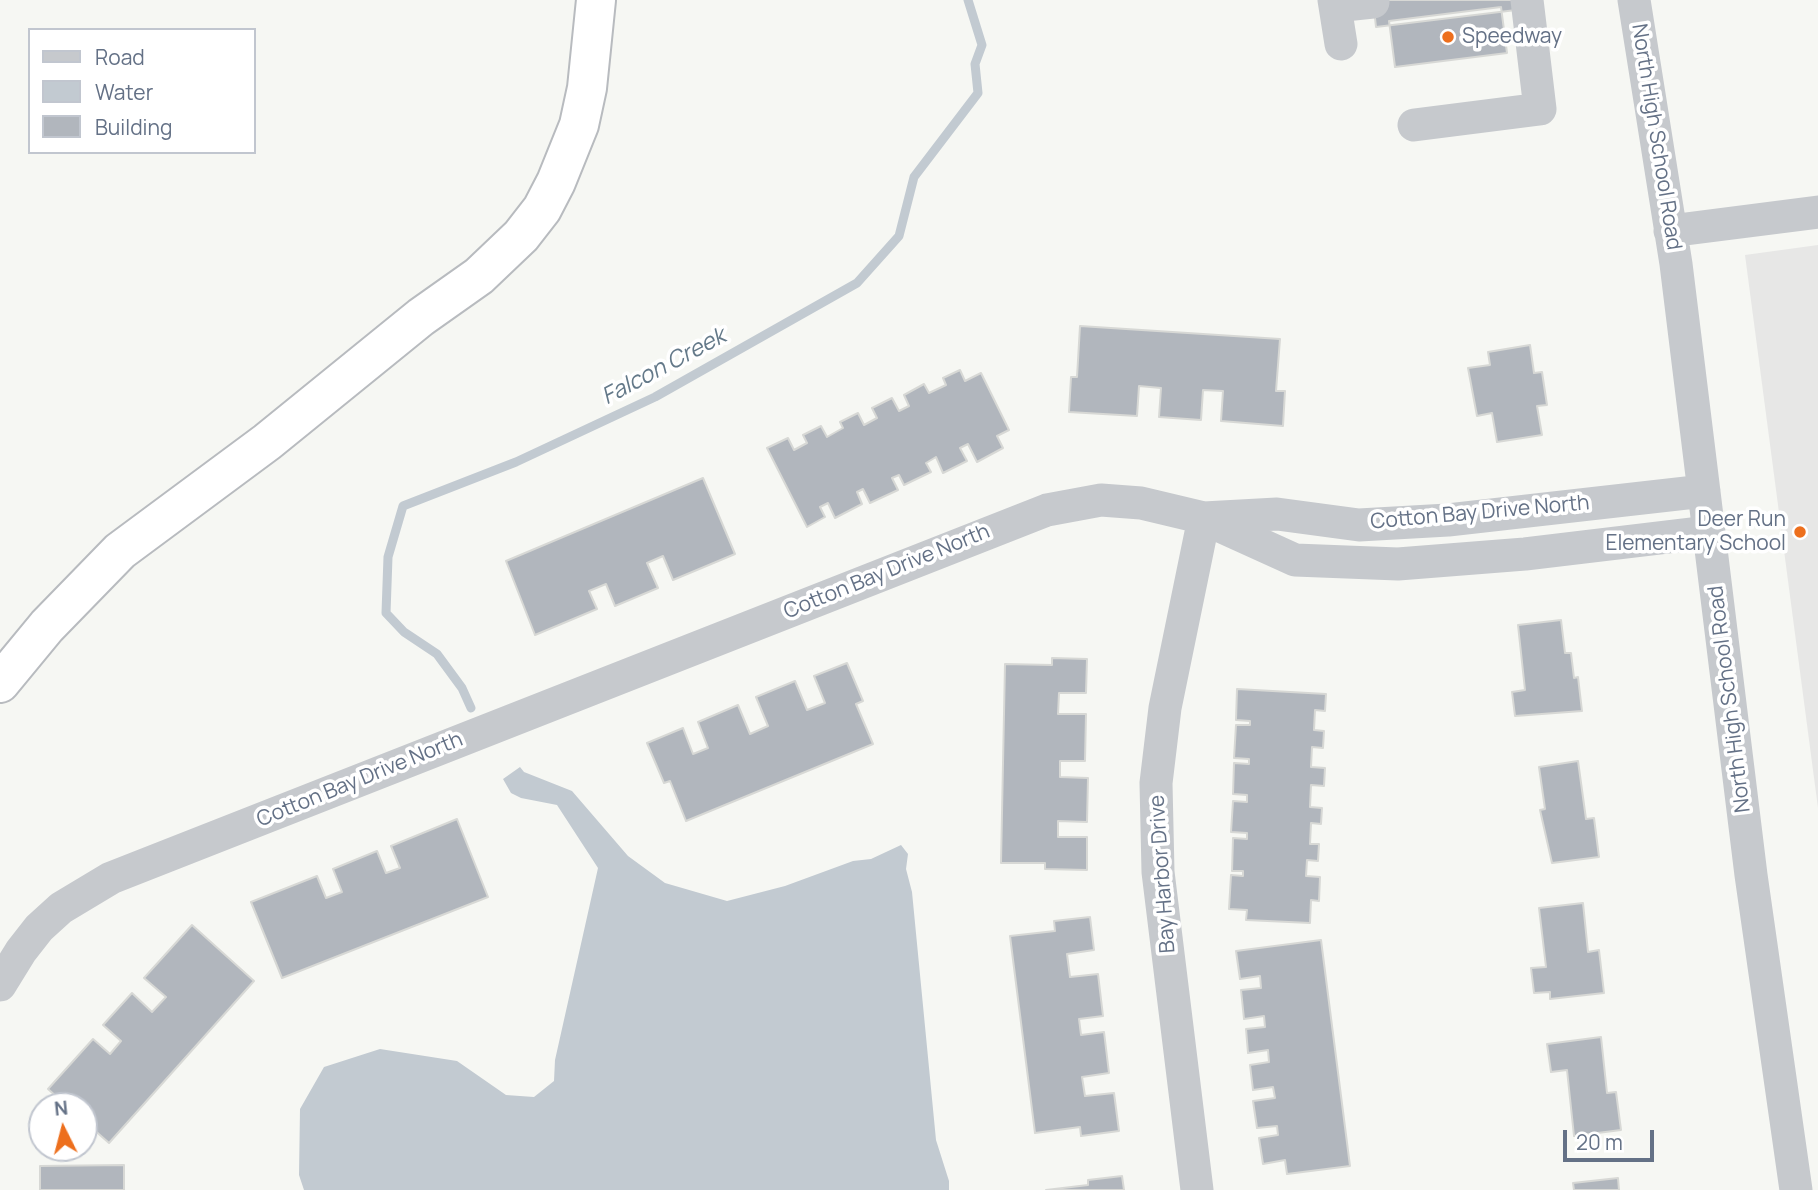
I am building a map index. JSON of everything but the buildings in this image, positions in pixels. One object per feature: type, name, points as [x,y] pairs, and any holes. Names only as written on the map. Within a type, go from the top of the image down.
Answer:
[{"type":"highway","points":[[578,0],[588,52]]},
{"type":"highway","points":[[0,682],[47,626],[120,551],[267,442],[421,317],[479,276],[515,243],[542,209],[568,157],[587,88],[588,52],[596,0]]},
{"type":"street","points":[[1414,125],[1540,109],[1527,0]]},
{"type":"street","name":"North High School Road","points":[[1634,0],[1671,231],[1751,875],[1796,1190]]},
{"type":"street","points":[[1341,44],[1334,3],[1373,2]]},
{"type":"street","points":[[1671,231],[1818,212]]},
{"type":"street","name":"Cotton Bay Drive North","points":[[0,985],[20,951],[46,921],[72,900],[111,878],[1035,514],[1074,503],[1101,500],[1141,503],[1204,518],[1277,514],[1359,525],[1435,521],[1704,491]]},
{"type":"street","points":[[1204,518],[1295,560],[1398,564],[1525,554],[1709,532]]},
{"type":"street","name":"Bay Harbor Drive","points":[[1197,1190],[1158,872],[1156,783],[1165,708],[1204,518]]},
{"type":"shaded area","name":"Deer Run Elementary School","points":[[1818,245],[1818,808],[1745,255]]},
{"type":"water","points":[[520,767],[524,772],[572,791],[628,856],[665,883],[727,901],[785,886],[853,861],[871,859],[901,845],[908,854],[906,869],[912,892],[936,1140],[949,1181],[949,1190],[304,1190],[299,1175],[300,1109],[324,1067],[380,1049],[457,1061],[506,1095],[534,1097],[554,1081],[555,1060],[598,868],[557,805],[521,798],[511,793],[503,779]]},
{"type":"waterway","name":"Falcon Creek","points":[[471,708],[462,688],[437,654],[404,632],[386,613],[388,557],[403,506],[516,462],[655,397],[857,283],[899,236],[914,177],[978,93],[975,64],[982,45],[968,0]]},
{"type":"place","name":"Speedway","points":[[1448,37]]},
{"type":"place","name":"Deer Run Elementary School","points":[[1800,532]]}]
